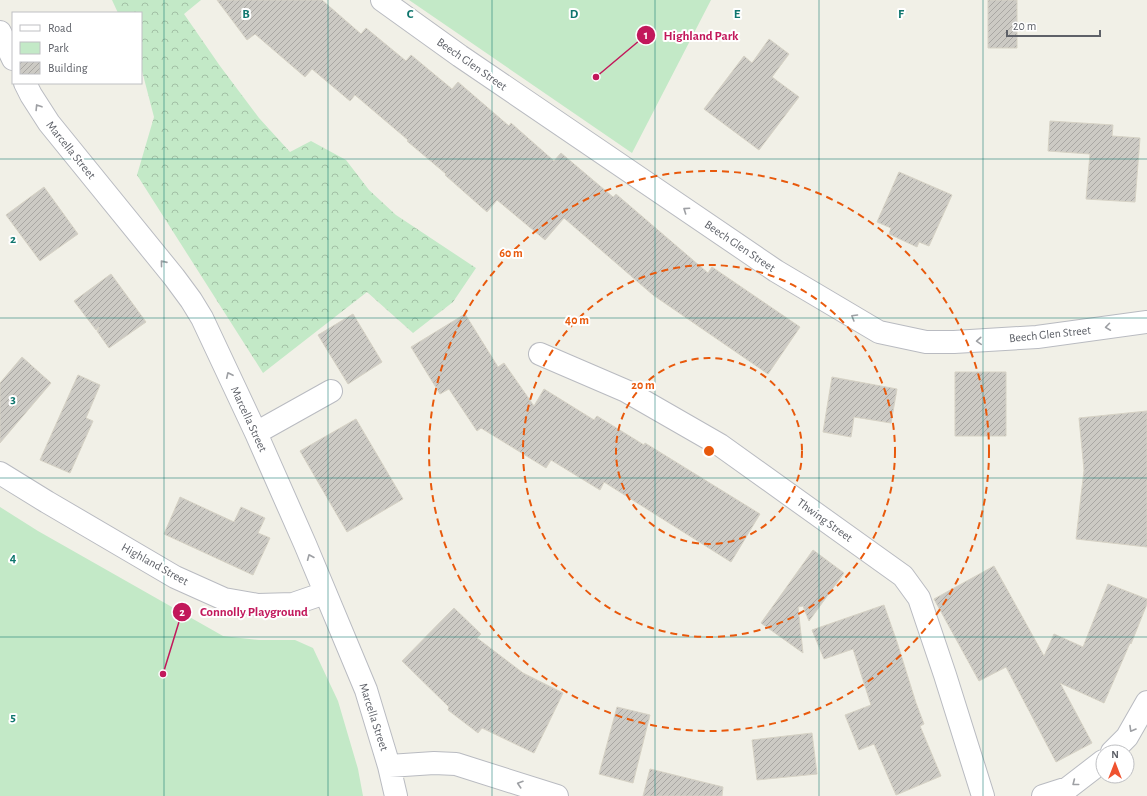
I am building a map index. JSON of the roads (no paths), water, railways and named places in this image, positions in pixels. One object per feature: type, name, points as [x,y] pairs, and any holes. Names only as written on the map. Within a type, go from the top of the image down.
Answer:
[{"type":"street","name":"Beech Glen Street","points":[[382,0],[460,56],[776,271],[879,332],[926,342],[954,342],[1037,337],[1147,322]]},
{"type":"street","points":[[0,32],[12,56]]},
{"type":"street","name":"Marcella Street","points":[[26,84],[49,123],[174,277],[202,318],[256,433],[366,690],[389,766],[396,796]]},
{"type":"street","name":"Thwing Street","points":[[540,354],[626,391],[720,445],[903,576],[919,598],[946,675],[983,796]]},
{"type":"street","points":[[256,433],[331,391]]},
{"type":"street","name":"Highland Street","points":[[0,473],[175,577],[224,599],[258,605],[293,604],[325,593]]},
{"type":"street","points":[[1120,744],[1127,737],[1147,702]]},
{"type":"street","points":[[389,766],[434,763],[456,764],[557,796]]},
{"type":"street","points":[[1042,796],[1068,788],[1095,767]]},
{"type":"place","name":"Highland Park","points":[[596,77]]},
{"type":"place","name":"Connolly Playground","points":[[163,674]]}]
